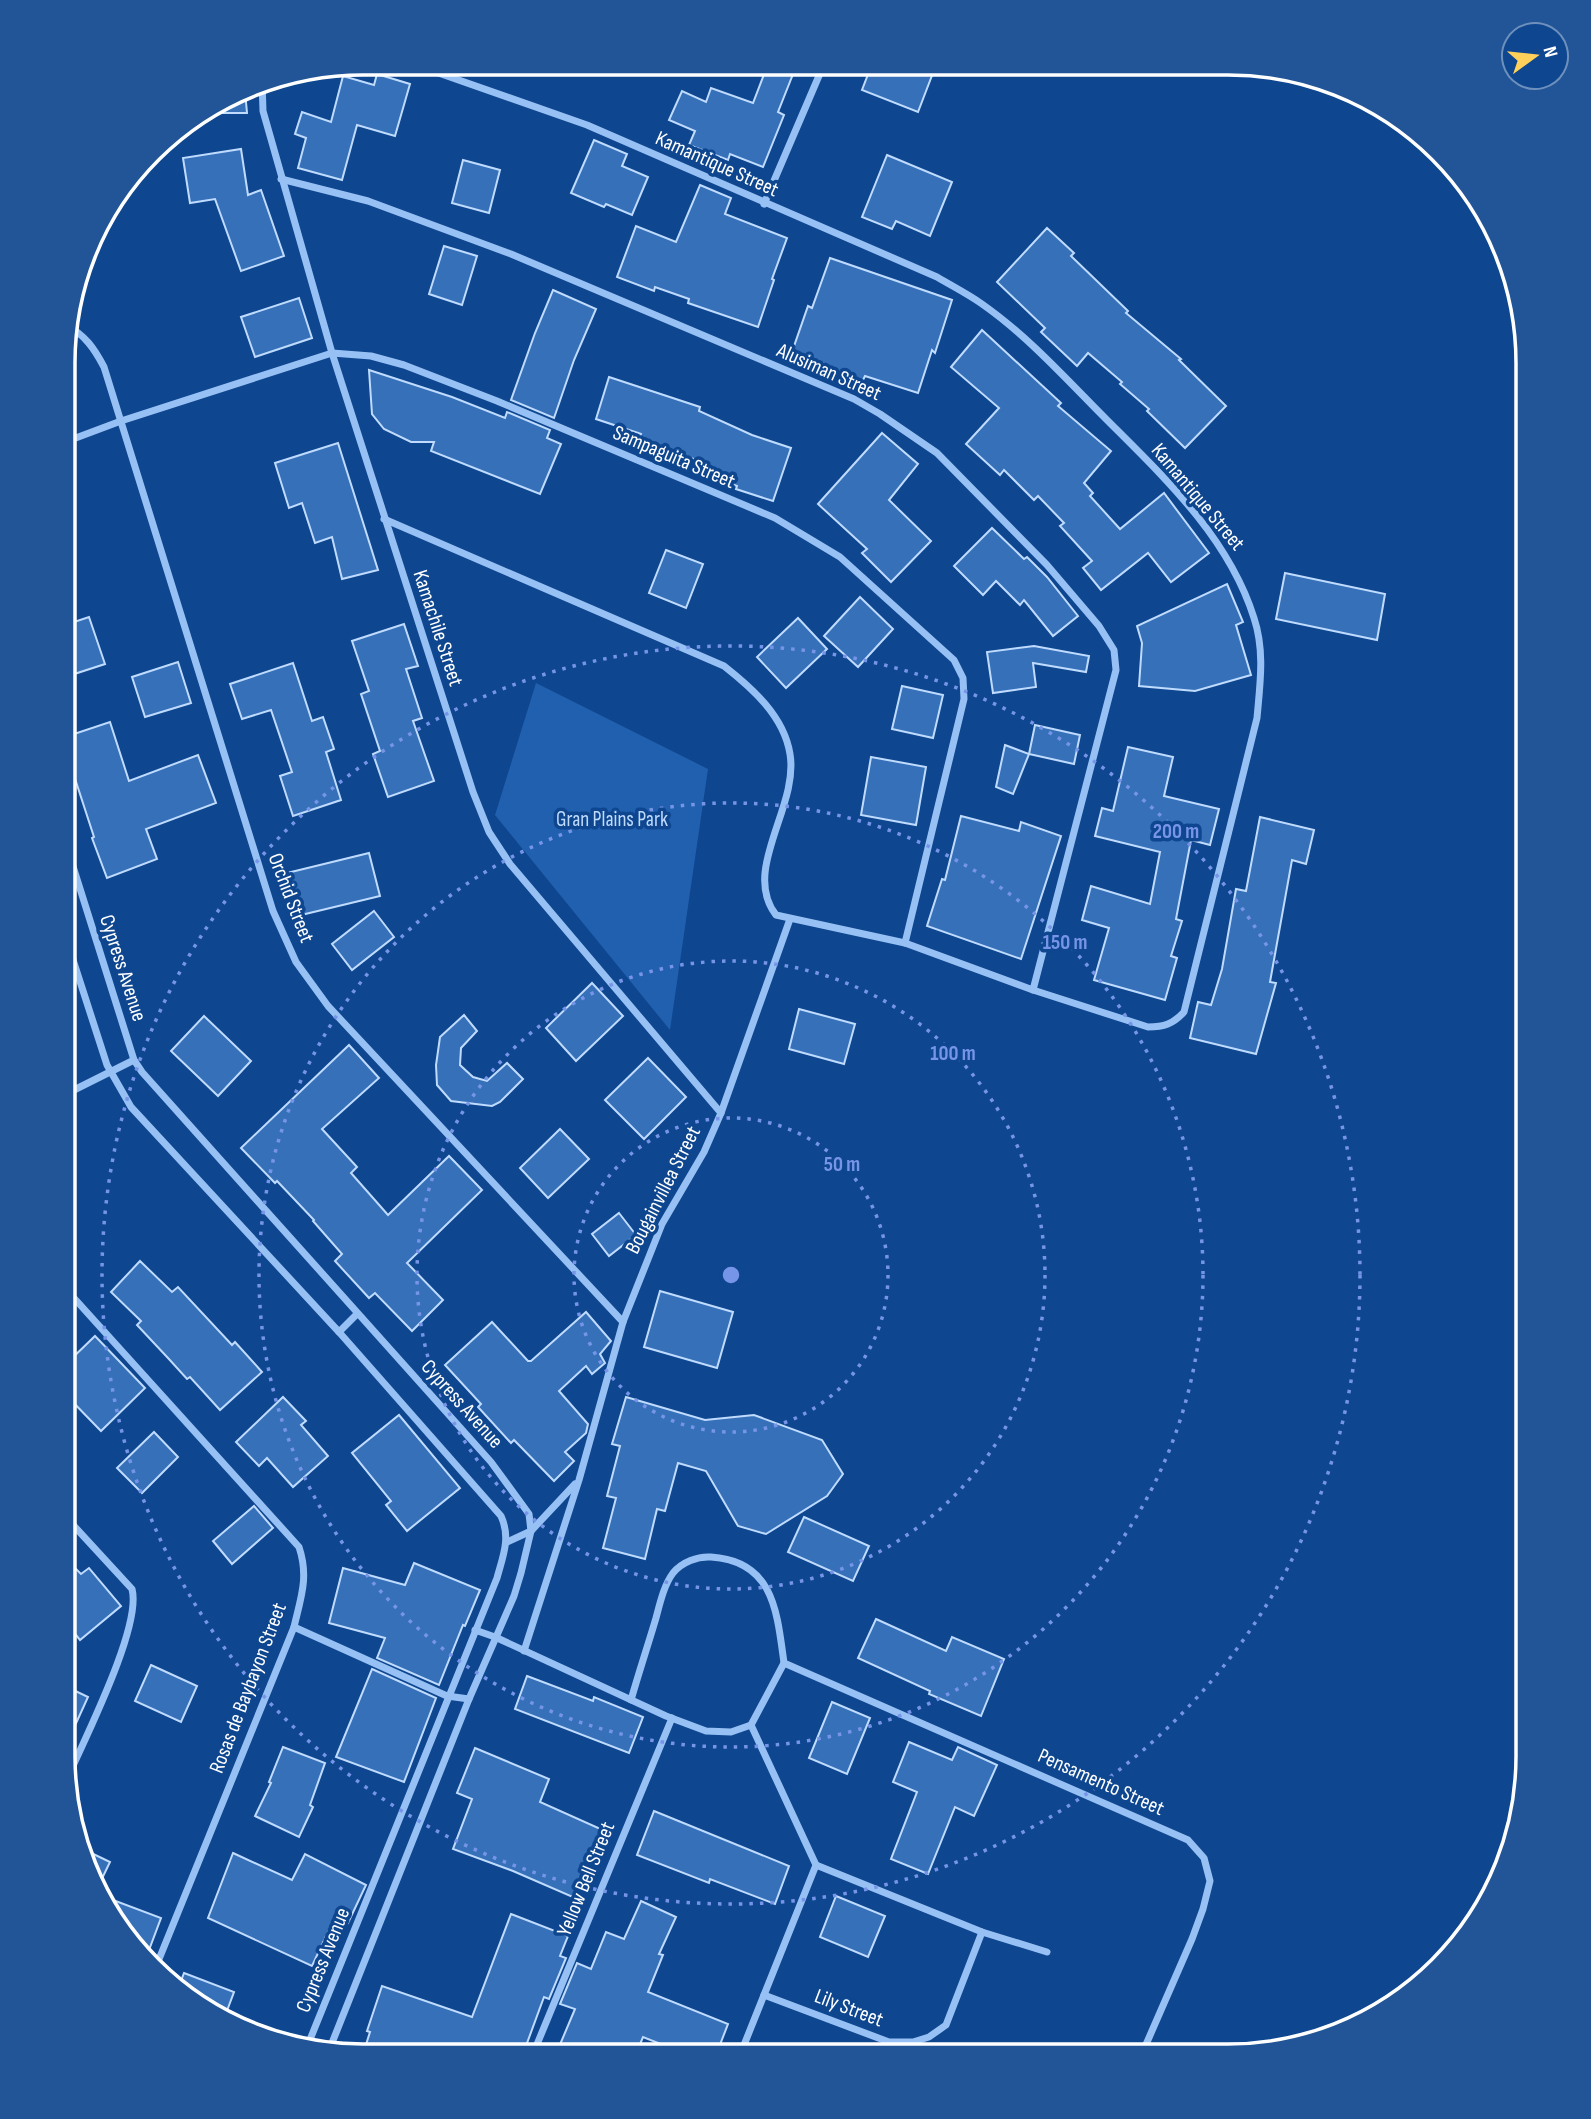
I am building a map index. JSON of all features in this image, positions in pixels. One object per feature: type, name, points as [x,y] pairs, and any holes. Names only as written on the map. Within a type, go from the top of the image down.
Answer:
[{"type":"street","name":"Kamantique Street","points":[[444,75],[587,125],[937,277],[981,303],[1036,348],[1152,465],[1216,540],[1234,567],[1254,618],[1262,651],[1257,718],[1184,1012],[1176,1021],[1164,1027],[1148,1027],[1033,990],[905,943],[790,919]]},
{"type":"street","points":[[764,204],[819,75]]},
{"type":"street","name":"Kamachile Street","points":[[262,94],[263,111],[281,179],[332,353],[473,792],[489,832],[510,864],[721,1113]]},
{"type":"street","name":"Alusiman Street","points":[[281,179],[368,201],[511,254],[854,399],[937,453],[1047,565],[1099,626],[1114,650],[1116,670],[1033,990]]},
{"type":"street","name":"Orchid Street","points":[[78,331],[94,348],[104,367],[273,911],[296,962],[328,1006],[623,1322]]},
{"type":"street","name":"Sampaguita Street","points":[[75,438],[332,353],[371,356],[404,365],[497,401],[775,518],[840,557],[954,660],[963,678],[964,699],[905,943]]},
{"type":"street","points":[[384,519],[724,666],[761,697],[782,732],[790,753],[791,776],[763,883],[770,908],[776,915],[790,919]]},
{"type":"street","name":"Cypress Avenue","points":[[75,873],[134,1060],[149,1081],[491,1462],[529,1514],[531,1531],[514,1596],[469,1699],[333,2042]]},
{"type":"street","name":"Bougainvillea Street","points":[[524,1651],[579,1480],[623,1322],[662,1224],[704,1152],[721,1113],[790,919]]},
{"type":"street","points":[[75,965],[110,1071],[131,1107],[338,1332],[501,1516],[508,1542],[531,1531]]},
{"type":"street","points":[[75,1089],[134,1060]]},
{"type":"street","name":"Rosas de Baybayon Street","points":[[75,1299],[299,1547],[305,1564],[305,1579],[294,1627],[159,1958]]},
{"type":"street","points":[[338,1332],[357,1314]]},
{"type":"street","name":"Bougainvillea Street","points":[[531,1531],[579,1480]]},
{"type":"street","points":[[75,1526],[132,1590],[135,1601],[122,1649],[75,1760]]},
{"type":"street","name":"Cypress Avenue","points":[[310,2039],[497,1578],[508,1542]]},
{"type":"street","points":[[475,1630],[671,1718],[706,1731],[731,1732],[751,1725],[784,1663],[778,1616],[763,1581],[752,1569],[739,1561],[706,1556],[687,1561],[673,1573],[664,1592],[631,1700]]},
{"type":"street","points":[[294,1627],[447,1696],[469,1699]]},
{"type":"street","name":"Pensamento Street","points":[[784,1663],[1188,1840],[1204,1858],[1210,1881],[1192,1939],[1146,2044]]},
{"type":"street","name":"Yellow Bell Street","points":[[537,2044],[671,1718]]},
{"type":"street","points":[[751,1725],[816,1865],[982,1932],[1047,1952]]},
{"type":"street","points":[[744,2044],[816,1865]]},
{"type":"street","name":"Lily Street","points":[[764,1994],[889,2042],[912,2042],[929,2037],[946,2025],[982,1932]]},
{"type":"green space","name":"Gran Plains Park","points":[[536,683],[708,769],[670,1030],[495,815]]},
{"type":"building","points":[[377,75],[410,84],[395,136],[357,125],[342,180],[298,168],[306,138],[295,134],[302,112],[331,122],[343,76],[374,85]]},
{"type":"building","points":[[764,75],[793,75],[778,112],[784,115],[763,167],[730,154],[728,160],[689,145],[695,131],[669,120],[682,91],[706,102],[711,88],[753,103]]},
{"type":"building","points":[[868,75],[932,75],[918,112],[862,90]]},
{"type":"building","points":[[246,100],[247,113],[221,113]]},
{"type":"building","points":[[594,140],[627,154],[622,166],[648,177],[632,215],[571,193]]},
{"type":"building","points":[[241,149],[248,195],[261,190],[284,256],[241,271],[215,199],[190,203],[183,158]]},
{"type":"building","points":[[887,155],[952,182],[930,236],[896,221],[892,229],[862,217]]},
{"type":"building","points":[[463,160],[500,170],[489,213],[452,203]]},
{"type":"building","points":[[700,185],[731,198],[725,214],[787,238],[758,327],[688,303],[689,299],[655,287],[654,291],[617,277],[636,226],[676,242]]},
{"type":"building","points":[[1047,228],[1074,253],[1071,256],[1128,311],[1126,313],[1181,359],[1179,360],[1226,406],[1185,448],[1147,411],[1149,409],[1120,384],[1122,382],[1088,353],[1077,366],[1041,332],[1045,328],[997,282]]},
{"type":"building","points":[[444,246],[477,256],[462,305],[429,294]]},
{"type":"building","points":[[830,258],[952,300],[935,353],[932,350],[918,393],[865,376],[862,382],[826,370],[828,365],[792,352],[808,306],[812,308]]},
{"type":"building","points":[[553,290],[596,309],[574,360],[554,418],[511,400]]},
{"type":"building","points":[[299,298],[312,338],[255,357],[241,317]]},
{"type":"building","points":[[982,330],[1061,403],[1058,406],[1111,451],[1084,483],[1093,493],[1090,496],[1120,529],[1164,493],[1209,553],[1171,582],[1148,553],[1101,590],[1083,568],[1092,561],[1060,526],[1064,523],[1038,496],[1034,500],[1004,470],[1000,475],[966,444],[999,408],[951,367]]},
{"type":"building","points":[[369,370],[452,397],[505,418],[507,412],[550,430],[547,438],[561,444],[540,494],[431,451],[434,442],[411,442],[384,429],[372,414]]},
{"type":"building","points":[[609,377],[700,407],[699,411],[752,435],[791,448],[773,501],[736,489],[737,486],[700,470],[703,462],[639,440],[641,434],[596,419]]},
{"type":"building","points":[[882,433],[918,464],[889,500],[931,541],[891,582],[862,553],[867,549],[818,504]]},
{"type":"building","points":[[338,443],[378,570],[342,579],[332,537],[315,543],[302,503],[289,508],[275,463]]},
{"type":"building","points":[[992,528],[1047,577],[1078,616],[1053,636],[1024,600],[1020,605],[996,581],[983,595],[954,566]]},
{"type":"building","points":[[666,550],[703,564],[686,608],[649,593]]},
{"type":"building","points":[[1285,573],[1385,594],[1377,640],[1276,619]]},
{"type":"building","points":[[1227,584],[1243,622],[1236,625],[1251,675],[1195,691],[1139,686],[1142,643],[1137,626]]},
{"type":"building","points":[[860,597],[893,629],[858,667],[824,636]]},
{"type":"building","points":[[89,617],[105,664],[75,674],[75,622]]},
{"type":"building","points":[[798,618],[827,649],[786,688],[757,657]]},
{"type":"building","points":[[404,624],[418,666],[406,669],[422,718],[413,721],[434,781],[388,797],[373,754],[380,751],[361,694],[369,691],[352,641]]},
{"type":"building","points":[[1034,646],[1089,656],[1086,672],[1033,663],[1036,687],[993,693],[987,652]]},
{"type":"building","points":[[178,662],[191,703],[145,717],[132,677]]},
{"type":"building","points":[[293,663],[312,721],[323,717],[334,749],[326,752],[341,800],[293,816],[280,776],[292,772],[271,710],[242,719],[230,684]]},
{"type":"building","points":[[902,686],[943,695],[933,738],[892,729]]},
{"type":"building","points":[[110,722],[129,781],[198,755],[216,803],[146,829],[157,859],[107,878],[75,779],[75,734]]},
{"type":"building","points":[[1035,725],[1080,735],[1074,764],[1029,754]]},
{"type":"building","points":[[1005,745],[1029,754],[1013,794],[996,787]]},
{"type":"building","points":[[1128,747],[1173,757],[1164,796],[1219,809],[1210,845],[1191,840],[1176,919],[1182,921],[1171,956],[1177,958],[1165,1000],[1094,980],[1109,928],[1082,920],[1091,886],[1150,904],[1160,852],[1095,836],[1102,808],[1113,811]]},
{"type":"building","points":[[871,757],[926,767],[916,825],[861,815]]},
{"type":"building","points":[[961,816],[1019,831],[1021,822],[1061,836],[1021,959],[927,926],[942,879],[945,880]]},
{"type":"building","points":[[1260,817],[1314,830],[1306,864],[1292,860],[1270,982],[1276,983],[1256,1054],[1190,1038],[1198,1002],[1211,1005],[1222,969],[1236,889],[1246,891]]},
{"type":"building","points":[[369,853],[380,896],[297,916],[287,873]]},
{"type":"building","points":[[374,911],[394,937],[352,970],[332,944]]},
{"type":"building","points":[[592,983],[623,1016],[576,1061],[546,1028]]},
{"type":"building","points":[[799,1009],[855,1024],[844,1064],[789,1049]]},
{"type":"building","points":[[464,1015],[477,1031],[461,1048],[460,1065],[473,1077],[487,1081],[507,1063],[523,1079],[500,1102],[492,1106],[451,1101],[437,1085],[436,1065],[440,1037]]},
{"type":"building","points":[[204,1016],[251,1061],[218,1096],[171,1051]]},
{"type":"building","points":[[349,1045],[379,1078],[322,1129],[357,1167],[351,1173],[388,1215],[449,1156],[482,1190],[407,1263],[443,1300],[412,1331],[375,1293],[369,1298],[335,1261],[342,1254],[314,1220],[241,1148]]},
{"type":"building","points":[[648,1058],[686,1097],[644,1139],[605,1100]]},
{"type":"building","points":[[560,1129],[589,1159],[548,1198],[520,1168]]},
{"type":"building","points":[[619,1213],[636,1235],[609,1256],[592,1234]]},
{"type":"building","points":[[140,1261],[172,1292],[178,1287],[232,1345],[235,1342],[262,1372],[220,1410],[137,1325],[141,1321],[111,1292]]},
{"type":"building","points":[[660,1291],[733,1312],[717,1368],[644,1347]]},
{"type":"building","points":[[586,1312],[611,1341],[600,1354],[605,1363],[592,1374],[586,1366],[559,1391],[588,1424],[586,1433],[565,1452],[574,1461],[554,1481],[514,1440],[511,1443],[478,1407],[481,1404],[445,1365],[492,1322],[528,1361],[531,1361]]},
{"type":"building","points":[[95,1336],[145,1388],[101,1431],[75,1404],[75,1355]]},
{"type":"building","points":[[283,1397],[306,1421],[301,1425],[328,1456],[293,1487],[267,1458],[259,1466],[236,1442]]},
{"type":"building","points":[[626,1397],[705,1420],[754,1415],[822,1440],[843,1474],[827,1496],[766,1534],[738,1526],[706,1471],[678,1463],[665,1511],[657,1509],[645,1559],[603,1548],[616,1498],[607,1496],[620,1446],[612,1444]]},
{"type":"building","points":[[399,1415],[460,1488],[407,1531],[386,1505],[391,1501],[352,1453]]},
{"type":"building","points":[[154,1432],[178,1457],[142,1493],[117,1468]]},
{"type":"building","points":[[254,1506],[273,1528],[232,1564],[213,1541]]},
{"type":"building","points":[[804,1517],[869,1546],[853,1581],[788,1552]]},
{"type":"building","points":[[414,1563],[480,1590],[439,1685],[377,1658],[385,1638],[329,1623],[343,1568],[405,1585]]},
{"type":"building","points":[[75,1568],[81,1574],[89,1568],[121,1606],[80,1640],[75,1634]]},
{"type":"building","points":[[876,1619],[946,1651],[952,1637],[1004,1659],[981,1716],[929,1694],[930,1691],[858,1658]]},
{"type":"building","points":[[151,1665],[197,1686],[181,1722],[135,1701]]},
{"type":"building","points":[[372,1669],[436,1698],[404,1782],[336,1757]]},
{"type":"building","points":[[527,1676],[593,1701],[594,1697],[643,1717],[629,1753],[515,1709]]},
{"type":"building","points":[[75,1691],[88,1697],[75,1726]]},
{"type":"building","points":[[832,1702],[870,1718],[847,1774],[809,1758]]},
{"type":"building","points":[[909,1742],[952,1760],[958,1747],[997,1765],[974,1816],[955,1807],[928,1874],[891,1859],[917,1792],[893,1782]]},
{"type":"building","points":[[283,1747],[325,1763],[310,1805],[313,1807],[299,1837],[255,1816],[271,1783],[269,1782]]},
{"type":"building","points":[[475,1748],[549,1779],[540,1802],[605,1831],[575,1898],[453,1849],[472,1799],[457,1793]]},
{"type":"building","points":[[654,1811],[789,1866],[775,1904],[710,1879],[709,1883],[637,1855]]},
{"type":"building","points":[[233,1853],[292,1880],[305,1854],[366,1885],[348,1923],[335,1917],[312,1966],[208,1918]]},
{"type":"building","points":[[93,1854],[110,1862],[102,1878]]},
{"type":"building","points":[[836,1896],[885,1916],[868,1957],[820,1937]]},
{"type":"building","points":[[114,1900],[161,1918],[150,1949]]},
{"type":"building","points":[[641,1901],[676,1917],[659,1954],[663,1955],[648,1992],[728,2024],[720,2044],[661,2044],[643,2037],[640,2044],[560,2044],[575,2009],[560,2004],[577,1963],[591,1969],[606,1932],[624,1939]]},
{"type":"building","points":[[511,1914],[568,1936],[560,1956],[566,1958],[549,1999],[544,1997],[527,2044],[366,2044],[370,2032],[367,2031],[382,1986],[472,2017]]},
{"type":"building","points":[[184,1973],[234,1992],[227,2009],[203,1995],[182,1979]]}]
